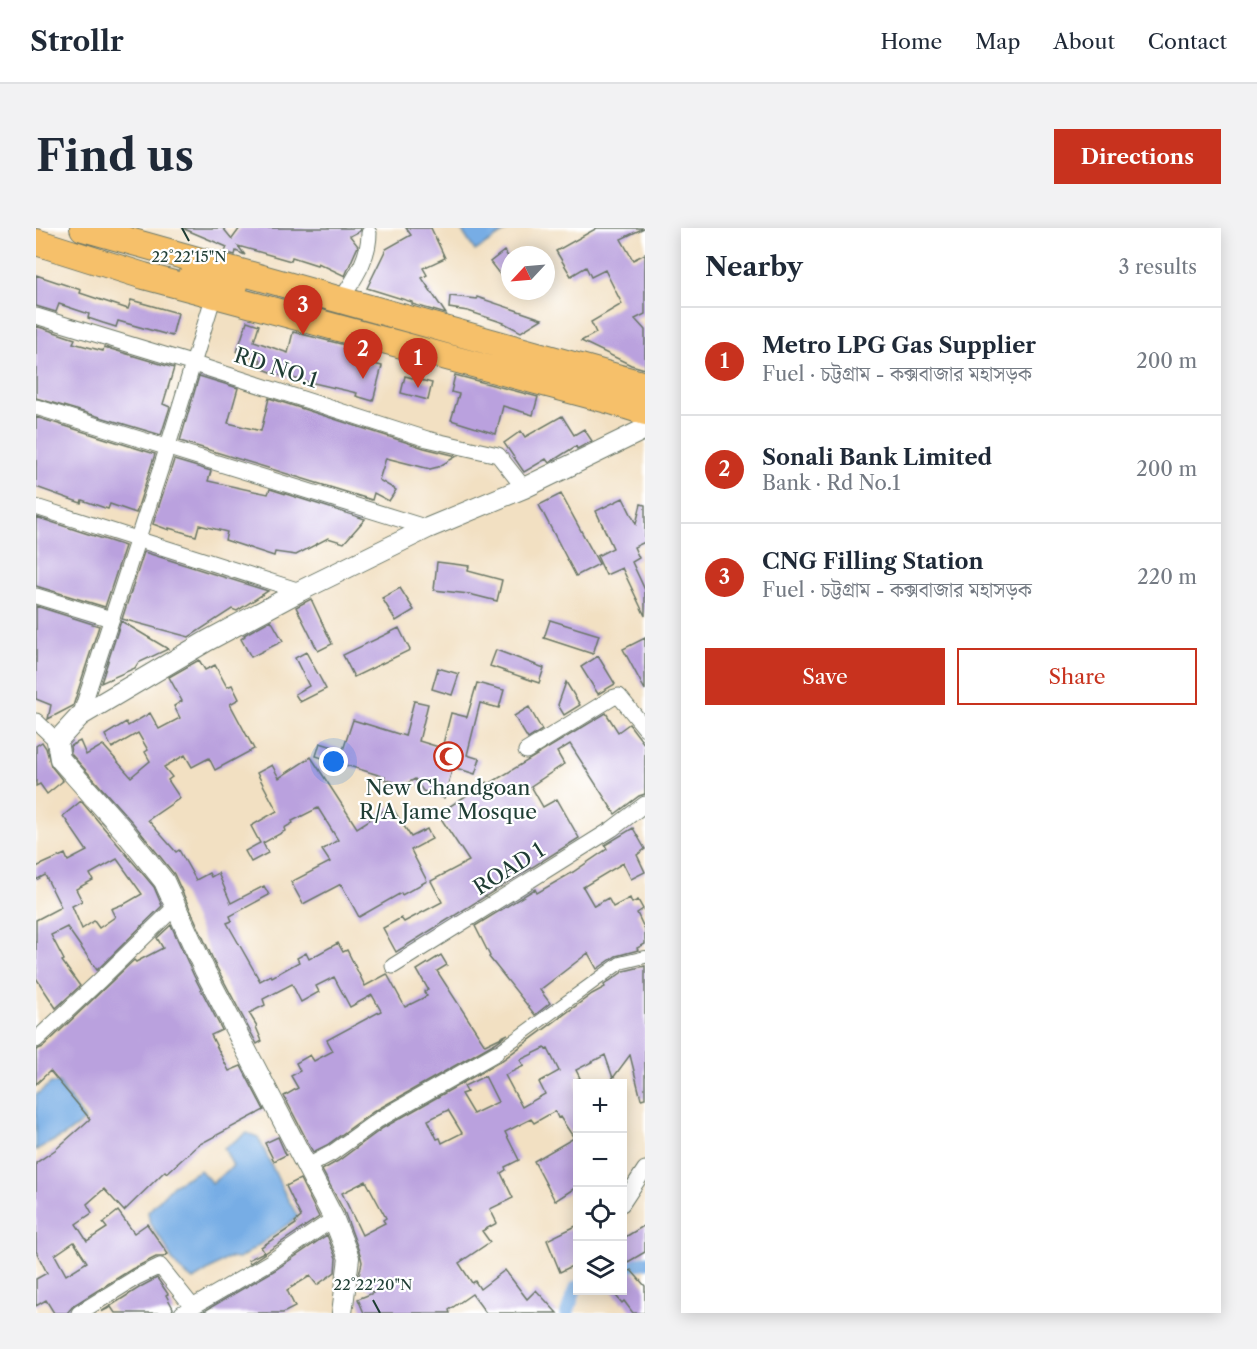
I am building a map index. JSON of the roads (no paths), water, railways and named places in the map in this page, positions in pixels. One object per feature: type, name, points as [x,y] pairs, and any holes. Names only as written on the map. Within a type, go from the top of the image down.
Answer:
[{"type":"highway","points":[[83,228],[645,385]]},
{"type":"highway","points":[[36,242],[214,295],[645,412]]},
{"type":"main road","points":[[152,277],[236,285],[156,249]]},
{"type":"main road","points":[[313,292],[348,309],[645,390]]},
{"type":"main road","points":[[310,320],[346,318],[645,399]]},
{"type":"street","points":[[342,300],[365,258],[369,245],[369,233]]},
{"type":"street","points":[[80,716],[167,449],[214,295]]},
{"type":"street","name":"RD NO.1","points":[[36,316],[427,439],[498,455],[524,488]]},
{"type":"street","points":[[36,408],[428,528]]},
{"type":"street","points":[[57,741],[80,716],[207,641],[300,591],[428,528],[477,510],[645,429]]},
{"type":"street","points":[[36,507],[300,591]]},
{"type":"street","points":[[36,596],[111,619]]},
{"type":"street","points":[[526,751],[612,698],[619,696],[645,728]]},
{"type":"street","points":[[36,721],[57,741],[60,759],[164,881],[205,971],[333,1217],[349,1258],[342,1313]]},
{"type":"street","name":"ROAD 1","points":[[393,966],[612,829],[645,804]]},
{"type":"street","points":[[36,1040],[175,907]]},
{"type":"street","points":[[306,1167],[332,1153],[378,1120],[496,1053],[620,963],[645,957]]},
{"type":"street","points":[[627,1196],[645,1169]]},
{"type":"street","points":[[79,1313],[137,1277],[160,1266],[187,1310],[270,1262],[333,1217]]},
{"type":"water","points":[[460,228],[511,228],[475,251]]},
{"type":"water","points":[[51,1083],[59,1083],[85,1120],[65,1135],[36,1150],[36,1095]]},
{"type":"water","points":[[247,1133],[258,1137],[298,1217],[239,1259],[228,1258],[193,1280],[180,1270],[171,1258],[164,1243],[150,1224],[148,1212],[173,1185],[200,1170],[212,1183],[233,1166],[224,1148]]},
{"type":"waterway","points":[[627,1266],[645,1262]]},
{"type":"waterway","points":[[567,1313],[573,1295]]},
{"type":"place","name":"CNG Filling Station","points":[[303,335]]},
{"type":"place","name":"Sonali Bank Limited","points":[[363,379]]},
{"type":"place","name":"Metro LPG Gas Supplier","points":[[418,388]]},
{"type":"place","name":"New Chandgoan R/A Jame Mosque","points":[[448,757]]}]
